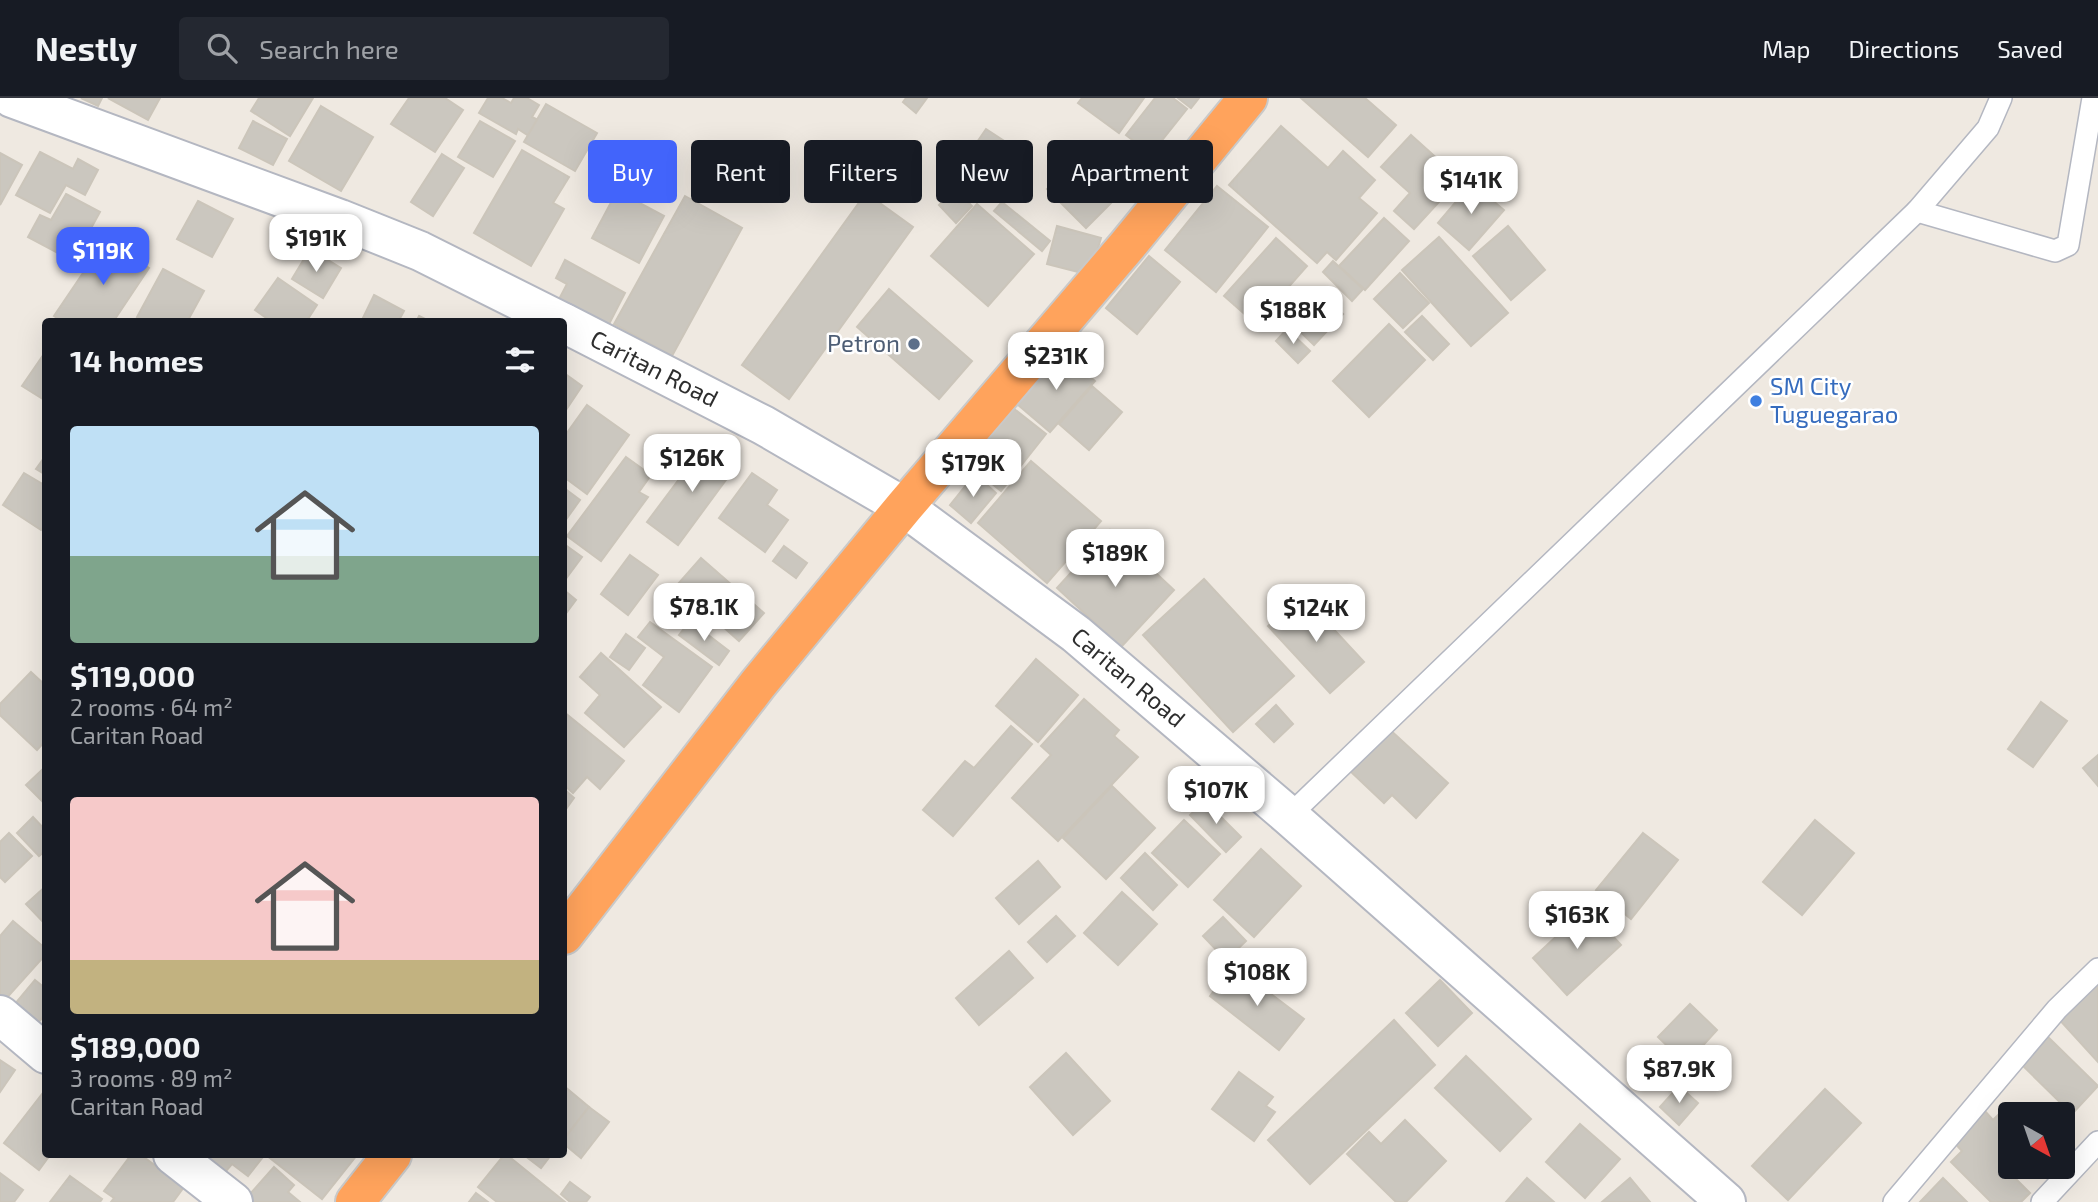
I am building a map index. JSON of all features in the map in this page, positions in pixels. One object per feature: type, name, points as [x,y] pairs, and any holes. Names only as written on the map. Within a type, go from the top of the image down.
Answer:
[{"type":"highway","points":[[567,931],[758,684],[1248,98]]},
{"type":"highway","points":[[355,1202],[390,1158]]},
{"type":"main road","name":"Caritan Road","points":[[12,98],[386,237],[555,318]]},
{"type":"main road","name":"Caritan Road","points":[[567,324],[763,425],[904,507],[1076,634],[1289,816],[1726,1202]]},
{"type":"main road","points":[[0,1015],[42,1051]]},
{"type":"main road","points":[[177,1158],[233,1202]]},
{"type":"lane","points":[[1289,816],[1917,211],[1988,128],[2001,98]]},
{"type":"lane","points":[[1917,211],[2055,251],[2068,245],[2093,98]]},
{"type":"lane","points":[[1894,1202],[2057,1009],[2098,969]]},
{"type":"lane","points":[[2042,1202],[2098,1142]]},
{"type":"building","points":[[81,98],[102,98],[98,106]]},
{"type":"building","points":[[108,98],[160,98],[148,120]]},
{"type":"building","points":[[259,98],[313,98],[290,136],[251,111]]},
{"type":"building","points":[[409,98],[445,98],[463,110],[435,152],[391,124]]},
{"type":"building","points":[[488,98],[502,98],[511,103],[514,98],[527,98],[539,105],[532,117],[538,120],[529,136],[518,129],[516,134],[479,113]]},
{"type":"building","points":[[906,98],[927,98],[916,113],[903,102]]},
{"type":"building","points":[[1082,98],[1144,98],[1119,133],[1078,103]]},
{"type":"building","points":[[1155,98],[1173,98],[1187,109],[1162,140],[1133,140],[1126,135]]},
{"type":"building","points":[[1178,98],[1199,98],[1191,108]]},
{"type":"building","points":[[1301,98],[1365,98],[1396,125],[1368,157]]},
{"type":"building","points":[[546,104],[597,133],[593,140],[588,140],[588,149],[575,171],[524,142]]},
{"type":"building","points":[[321,106],[373,137],[341,191],[289,161]]},
{"type":"building","points":[[253,121],[287,139],[273,165],[239,148]]},
{"type":"building","points":[[480,121],[515,141],[493,177],[458,157]]},
{"type":"building","points":[[1281,126],[1328,168],[1343,151],[1375,180],[1359,198],[1377,213],[1336,260],[1327,252],[1317,263],[1229,185]]},
{"type":"building","points":[[986,129],[1003,140],[978,140]]},
{"type":"building","points":[[1411,135],[1460,179],[1414,229],[1394,211],[1410,193],[1381,167]]},
{"type":"building","points":[[522,150],[569,177],[553,203],[564,209],[531,266],[474,233]]},
{"type":"building","points":[[40,152],[73,169],[78,159],[98,170],[85,195],[66,185],[50,213],[16,195]]},
{"type":"building","points":[[0,153],[22,165],[0,205]]},
{"type":"building","points":[[442,154],[464,168],[433,216],[411,202]]},
{"type":"building","points":[[1472,183],[1504,210],[1469,250],[1438,223]]},
{"type":"building","points":[[1217,186],[1268,227],[1216,292],[1165,250],[1203,203],[1213,203],[1213,191]]},
{"type":"building","points":[[66,194],[100,212],[73,261],[28,237],[40,215],[51,220]]},
{"type":"building","points":[[685,196],[691,199],[691,203],[697,203],[742,228],[672,356],[614,324]]},
{"type":"building","points":[[198,201],[233,219],[212,257],[177,239]]},
{"type":"building","points":[[611,203],[640,203],[664,216],[639,263],[592,238]]},
{"type":"building","points":[[859,203],[880,203],[913,227],[789,399],[742,365]]},
{"type":"building","points":[[969,203],[972,206],[956,223],[939,205]]},
{"type":"building","points":[[1003,203],[1050,241],[1042,251],[994,211]]},
{"type":"building","points":[[1061,203],[1111,203],[1086,228]]},
{"type":"building","points":[[977,204],[1034,254],[988,306],[931,256]]},
{"type":"building","points":[[1384,218],[1409,241],[1365,290],[1339,266]]},
{"type":"building","points":[[1057,226],[1101,238],[1090,275],[1047,264]]},
{"type":"building","points":[[1508,226],[1545,270],[1511,300],[1473,256]]},
{"type":"building","points":[[1439,237],[1508,313],[1471,346],[1402,270]]},
{"type":"building","points":[[1276,238],[1307,266],[1256,324],[1224,296]]},
{"type":"building","points":[[106,239],[149,268],[116,318],[54,316]]},
{"type":"building","points":[[310,249],[341,268],[323,298],[292,279]]},
{"type":"building","points":[[1149,256],[1180,282],[1137,334],[1106,308]]},
{"type":"building","points":[[565,260],[625,293],[606,330],[557,303],[567,284],[556,278]]},
{"type":"building","points":[[1333,261],[1363,289],[1352,301],[1323,272]]},
{"type":"building","points":[[163,269],[204,291],[189,318],[137,317]]},
{"type":"building","points":[[1400,273],[1429,303],[1403,328],[1374,299]]},
{"type":"building","points":[[278,278],[317,305],[309,318],[266,318],[255,310]]},
{"type":"building","name":"Petron","points":[[889,289],[972,361],[939,399],[857,327]]},
{"type":"building","points":[[1316,289],[1343,314],[1314,345],[1288,320]]},
{"type":"building","points":[[374,295],[404,311],[400,318],[363,318]]},
{"type":"building","points":[[1422,316],[1449,344],[1433,360],[1405,332]]},
{"type":"building","points":[[1389,324],[1425,360],[1369,417],[1333,381]]},
{"type":"building","points":[[1287,329],[1310,351],[1298,363],[1276,341]]},
{"type":"building","points":[[1062,352],[1095,381],[1050,432],[1017,404]]},
{"type":"building","points":[[42,357],[42,398],[22,386]]},
{"type":"building","points":[[567,375],[582,386],[567,408]]},
{"type":"building","points":[[1092,386],[1122,412],[1089,450],[1059,424]]},
{"type":"building","points":[[587,405],[629,435],[587,494],[567,479],[567,433]]},
{"type":"building","points":[[1013,408],[1046,434],[1001,491],[968,464]]},
{"type":"building","points":[[707,442],[737,465],[678,545],[647,522]]},
{"type":"building","points":[[626,457],[651,475],[639,492],[648,497],[601,561],[567,536]]},
{"type":"building","points":[[42,461],[42,473],[36,469]]},
{"type":"building","points":[[1031,461],[1101,521],[1047,583],[978,523]]},
{"type":"building","points":[[24,473],[42,484],[42,529],[41,530],[3,505]]},
{"type":"building","points":[[752,473],[777,490],[767,505],[788,520],[765,552],[719,518]]},
{"type":"building","points":[[975,474],[996,493],[971,523],[950,505]]},
{"type":"building","points":[[567,490],[580,500],[567,518]]},
{"type":"building","points":[[1110,530],[1174,590],[1121,647],[1057,588]]},
{"type":"building","points":[[567,546],[582,557],[567,577]]},
{"type":"building","points":[[784,546],[807,563],[796,578],[773,561]]},
{"type":"building","points":[[630,555],[658,575],[628,615],[601,594]]},
{"type":"building","points":[[701,558],[764,613],[739,641],[711,616],[705,622],[671,592]]},
{"type":"building","points":[[1204,579],[1294,676],[1233,732],[1143,635]]},
{"type":"building","points":[[567,592],[576,600],[567,612]]},
{"type":"building","points":[[1302,595],[1364,662],[1330,693],[1268,626]]},
{"type":"building","points":[[690,621],[729,651],[719,665],[679,635]]},
{"type":"building","points":[[650,622],[712,667],[679,712],[643,685],[664,657],[638,637]]},
{"type":"building","points":[[626,634],[645,648],[629,670],[610,657]]},
{"type":"building","points":[[601,653],[661,707],[624,747],[585,713],[600,695],[580,677]]},
{"type":"building","points":[[1036,659],[1078,695],[1038,742],[996,706]]},
{"type":"building","points":[[31,672],[42,682],[42,744],[37,750],[0,715],[0,704]]},
{"type":"building","points":[[1084,699],[1119,730],[1114,736],[1138,757],[1058,841],[1012,798],[1051,755],[1041,746]]},
{"type":"building","points":[[2041,702],[2067,721],[2033,767],[2008,749]]},
{"type":"building","points":[[1276,705],[1293,724],[1274,742],[1256,724]]},
{"type":"building","points":[[567,714],[624,761],[600,789],[587,777],[573,793],[567,788]]},
{"type":"building","points":[[1011,726],[1032,744],[953,836],[923,810],[965,761],[974,768]]},
{"type":"building","points":[[1388,728],[1448,783],[1416,818],[1392,795],[1384,803],[1349,770]]},
{"type":"building","points":[[2098,755],[2098,786],[2083,768]]},
{"type":"building","points":[[42,770],[42,801],[26,785]]},
{"type":"building","points":[[1112,786],[1155,828],[1106,879],[1063,838]]},
{"type":"building","points":[[567,792],[574,798],[567,808]]},
{"type":"building","points":[[1205,801],[1241,837],[1226,852],[1190,815]]},
{"type":"building","points":[[33,817],[42,827],[42,853],[39,856],[17,833]]},
{"type":"building","points":[[1184,820],[1220,854],[1188,887],[1152,853]]},
{"type":"building","points":[[1815,820],[1854,853],[1802,915],[1763,882]]},
{"type":"building","points":[[9,833],[32,856],[5,882],[0,877],[0,842]]},
{"type":"building","points":[[1643,833],[1678,860],[1631,919],[1596,890]]},
{"type":"building","points":[[1261,849],[1301,886],[1254,937],[1214,900]]},
{"type":"building","points":[[1145,853],[1177,885],[1153,910],[1121,878]]},
{"type":"building","points":[[1038,861],[1060,887],[1019,924],[996,898]]},
{"type":"building","points":[[42,890],[42,921],[26,904]]},
{"type":"building","points":[[1122,892],[1157,924],[1118,965],[1084,933]]},
{"type":"building","points":[[1587,908],[1621,945],[1567,995],[1533,958]]},
{"type":"building","points":[[1056,916],[1075,936],[1047,962],[1028,942]]},
{"type":"building","points":[[1223,917],[1246,941],[1226,960],[1203,936]]},
{"type":"building","points":[[13,921],[42,946],[42,958],[4,1001],[0,998],[0,936]]},
{"type":"building","points":[[1009,951],[1033,978],[979,1025],[956,998]]},
{"type":"building","points":[[1233,965],[1304,1019],[1279,1050],[1210,996]]},
{"type":"building","points":[[35,980],[42,986],[42,1018],[32,1029],[10,1010]]},
{"type":"building","points":[[1440,980],[1472,1013],[1438,1046],[1406,1013]]},
{"type":"building","points":[[2098,980],[2098,1062],[2057,1017]]},
{"type":"building","points":[[1690,1004],[1717,1030],[1686,1064],[1658,1037]]},
{"type":"building","points":[[1394,1020],[1435,1065],[1310,1184],[1268,1140]]},
{"type":"building","points":[[2046,1035],[2098,1086],[2076,1110],[2076,1102],[2060,1102],[2019,1062]]},
{"type":"building","points":[[1066,1053],[1110,1101],[1073,1135],[1030,1087]]},
{"type":"building","points":[[1466,1056],[1531,1119],[1500,1151],[1435,1088]]},
{"type":"building","points":[[0,1060],[15,1070],[0,1092]]},
{"type":"building","points":[[1239,1072],[1273,1097],[1266,1106],[1275,1112],[1254,1141],[1212,1109]]},
{"type":"building","points":[[1679,1086],[1698,1103],[1679,1125],[1660,1107]]},
{"type":"building","points":[[567,1089],[589,1107],[567,1135]]},
{"type":"building","points":[[1825,1089],[1861,1123],[1788,1200],[1752,1166]]},
{"type":"building","points":[[42,1094],[42,1158],[48,1158],[39,1170],[4,1143]]},
{"type":"building","points":[[589,1107],[609,1122],[581,1158],[567,1146],[567,1135]]},
{"type":"building","points":[[1983,1109],[1993,1120],[1998,1115],[1998,1180],[2017,1180],[2030,1193],[2021,1202],[1991,1202],[1951,1162],[1962,1151],[1952,1140]]},
{"type":"building","points":[[1405,1120],[1446,1161],[1406,1202],[1396,1202],[1347,1154],[1369,1132],[1381,1144]]},
{"type":"building","points":[[1580,1124],[1620,1159],[1585,1198],[1546,1162]]},
{"type":"building","points":[[129,1158],[145,1158],[184,1187],[173,1202],[111,1202],[114,1198],[104,1191]]},
{"type":"building","points":[[202,1158],[262,1158],[248,1176],[232,1164],[215,1184],[194,1168]]},
{"type":"building","points":[[270,1158],[355,1158],[322,1199]]},
{"type":"building","points":[[502,1158],[511,1158],[565,1202],[497,1202],[478,1187]]},
{"type":"building","points":[[528,1158],[549,1158],[541,1168]]},
{"type":"building","points":[[274,1167],[294,1185],[288,1192],[300,1202],[243,1202]]},
{"type":"building","points":[[0,1173],[23,1190],[14,1202],[0,1202]]},
{"type":"building","points":[[70,1176],[102,1199],[100,1202],[50,1202]]},
{"type":"building","points":[[1527,1178],[1554,1202],[1506,1202]]},
{"type":"building","points":[[1630,1178],[1650,1202],[1602,1202]]},
{"type":"building","points":[[1943,1178],[1967,1202],[1920,1202]]},
{"type":"building","points":[[570,1182],[590,1197],[586,1202],[570,1202],[561,1194]]},
{"type":"building","points":[[476,1193],[488,1202],[469,1202]]},
{"type":"place","name":"Petron","points":[[914,344]]},
{"type":"place","name":"SM City Tuguegarao","points":[[1756,401]]}]
